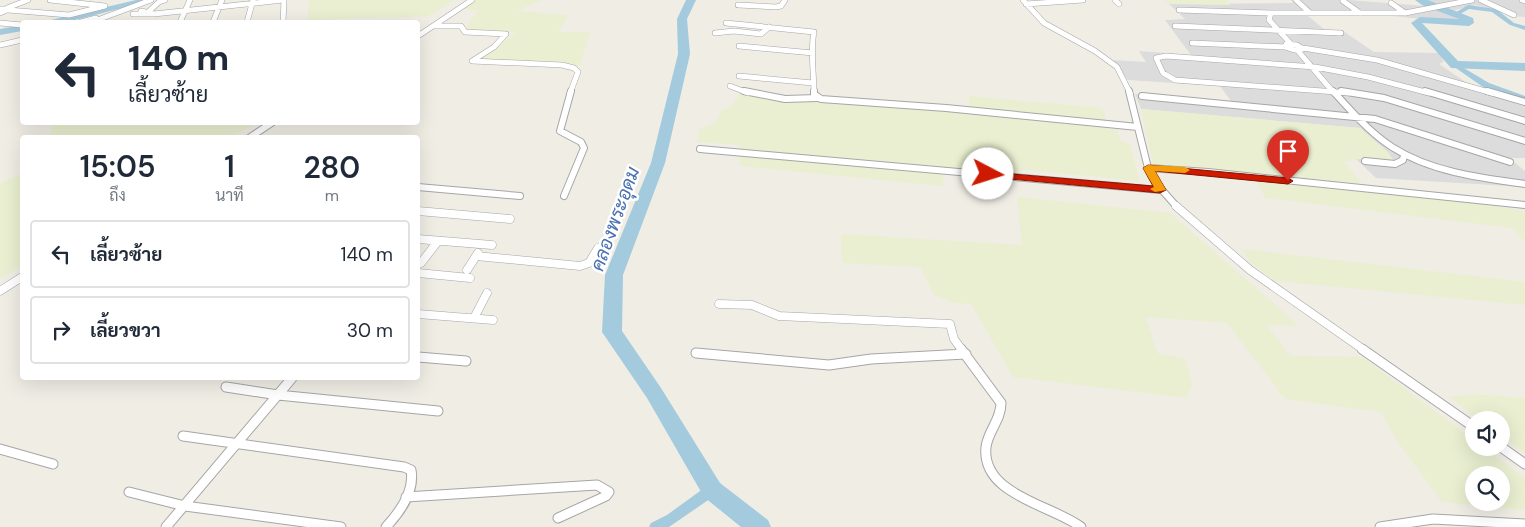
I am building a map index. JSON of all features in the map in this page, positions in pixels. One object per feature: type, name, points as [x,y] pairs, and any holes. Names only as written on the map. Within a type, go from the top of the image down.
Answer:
[{"type":"street","points":[[0,13],[28,0]]},
{"type":"street","points":[[0,8],[69,15],[105,6],[50,0]]},
{"type":"street","points":[[97,20],[136,8],[151,0]]},
{"type":"street","points":[[151,13],[159,2],[165,0]]},
{"type":"street","points":[[181,20],[190,0]]},
{"type":"street","points":[[214,20],[222,0]]},
{"type":"street","points":[[87,20],[113,11],[136,8],[151,13],[284,0],[283,20]]},
{"type":"street","points":[[420,35],[472,0]]},
{"type":"street","points":[[738,5],[776,7],[781,6],[785,0]]},
{"type":"street","points":[[1025,2],[1083,0]]},
{"type":"street","points":[[1296,0],[1308,12]]},
{"type":"street","points":[[1179,10],[1271,13],[1405,13],[1472,0]]},
{"type":"street","points":[[1482,0],[1514,15]]},
{"type":"street","points":[[1343,1],[1360,13]]},
{"type":"street","points":[[248,20],[252,2]]},
{"type":"street","points":[[1025,2],[1044,23],[1095,52],[1116,67],[1128,87],[1148,168],[1160,190],[1209,237],[1250,270],[1465,421]]},
{"type":"street","points":[[1392,3],[1405,13]]},
{"type":"street","points":[[1271,13],[1269,20],[1276,29],[1291,44],[1300,49],[1312,67],[1333,90],[1374,132],[1404,154],[1480,179],[1525,184]]},
{"type":"street","points":[[0,23],[20,24]]},
{"type":"street","points":[[726,23],[814,32],[812,48],[813,82],[814,94],[817,98]]},
{"type":"street","points":[[737,31],[742,24]]},
{"type":"street","points":[[434,26],[460,26],[463,27],[462,30],[465,32],[506,34],[494,47],[472,61],[562,65],[574,68],[578,72],[566,103],[560,131],[581,142],[584,148],[564,196]]},
{"type":"street","points":[[1175,26],[1341,33]]},
{"type":"street","points":[[715,32],[737,31],[761,34],[769,27]]},
{"type":"street","points":[[0,44],[20,39]]},
{"type":"street","points":[[1192,43],[1285,47],[1377,60],[1525,102]]},
{"type":"street","points":[[1285,47],[1291,44]]},
{"type":"street","points":[[739,46],[813,53]]},
{"type":"street","points":[[1525,121],[1393,82],[1312,67],[1166,56],[1158,56],[1156,58],[1163,74],[1175,80],[1333,90],[1395,100],[1525,140]]},
{"type":"street","points":[[740,76],[813,82]]},
{"type":"street","points":[[730,86],[746,93],[809,100],[817,98],[1103,122],[1138,127]]},
{"type":"street","points":[[1142,96],[1358,116],[1401,126],[1510,162]]},
{"type":"street","points":[[254,135],[268,125]]},
{"type":"street","points":[[700,149],[1160,190]]},
{"type":"street","points":[[1365,161],[1395,164],[1403,160],[1404,154]]},
{"type":"street","points":[[1148,168],[1208,172],[1525,205]]},
{"type":"street","points":[[420,187],[520,196]]},
{"type":"street","points":[[420,211],[510,219]]},
{"type":"street","points":[[420,239],[492,245]]},
{"type":"street","points":[[421,263],[438,241]]},
{"type":"street","points":[[420,273],[468,274],[483,245]]},
{"type":"street","points":[[476,256],[580,266],[589,263],[598,248]]},
{"type":"street","points":[[0,291],[20,278]]},
{"type":"street","points":[[474,318],[487,292]]},
{"type":"street","points":[[720,304],[752,305],[779,316],[950,324],[954,339],[1001,403],[1002,415],[985,449],[994,477],[1013,493],[1073,521],[1081,527]]},
{"type":"street","points":[[420,314],[493,320]]},
{"type":"street","points":[[696,353],[829,365],[871,359],[966,354]]},
{"type":"street","points":[[420,357],[466,361]]},
{"type":"street","points":[[166,527],[290,380]]},
{"type":"street","points":[[226,387],[278,395],[438,411]]},
{"type":"street","points":[[183,436],[404,467],[410,470],[412,476],[406,497],[393,520],[386,527]]},
{"type":"street","points":[[0,449],[53,464]]},
{"type":"street","points":[[1510,453],[1525,464]]},
{"type":"street","points":[[406,497],[596,485],[607,489],[609,492],[606,496],[558,518]]},
{"type":"street","points":[[129,492],[185,506],[341,527]]},
{"type":"street","points":[[1380,527],[1433,519],[1525,524]]},
{"type":"shaded area","points":[[1291,0],[1348,0],[1426,6],[1433,4],[1426,0],[1525,0],[1525,17],[1512,16],[1475,5],[1455,10],[1447,8],[1440,10],[1459,18],[1442,21],[1392,16],[1308,16],[1325,30],[1343,31],[1374,52],[1441,53],[1443,62],[1439,64],[1467,83],[1525,99],[1525,158],[1509,158],[1525,171],[1525,187],[1376,178],[1356,159],[1393,161],[1360,128],[1141,109],[1135,94],[1231,101],[1220,86],[1128,80],[1112,60],[1146,62],[1139,51],[1191,55],[1165,20],[1185,19],[1169,4],[1293,3]]},
{"type":"green space","points":[[309,0],[453,0],[430,16],[308,20]]},
{"type":"green space","points":[[475,0],[542,0],[517,11],[569,15],[558,32],[590,32],[580,65],[480,60],[480,57],[500,46],[516,32],[467,29],[470,20],[480,10],[460,9]]},
{"type":"green space","points":[[1164,0],[1225,0],[1231,5],[1169,4]]},
{"type":"green space","points":[[740,94],[969,112],[969,96],[1102,108],[1110,129],[1118,130],[1120,141],[1130,144],[1140,181],[1025,170],[1011,174],[944,171],[943,186],[740,166],[739,145],[697,142],[700,128],[714,124],[722,110],[731,107]]},
{"type":"green space","points":[[1141,109],[1360,128],[1388,152],[1394,161],[1356,159],[1344,162],[1361,183],[1153,164]]},
{"type":"green space","points":[[52,125],[253,125],[235,135],[50,135]]},
{"type":"green space","points":[[20,174],[20,266],[0,279],[0,184]]},
{"type":"green space","points":[[1257,181],[1485,204],[1525,211],[1525,243],[1512,228],[1265,198]]},
{"type":"green space","points":[[1017,197],[1170,213],[1299,326],[1266,325],[1291,356],[1362,357],[1465,433],[1465,456],[1495,456],[1509,466],[1465,466],[1465,504],[1442,502],[1397,441],[1381,412],[1285,399],[1227,323],[1146,317],[1157,353],[1185,359],[1192,385],[1186,398],[1013,377],[971,304],[955,303],[934,295],[920,267],[842,263],[841,234],[1022,245]]},
{"type":"green space","points":[[1242,249],[1525,282],[1525,305],[1275,281],[1249,261]]},
{"type":"green space","points":[[1471,394],[1525,398],[1525,453],[1510,442],[1510,411],[1468,411],[1449,397]]},
{"type":"green space","points":[[1510,467],[1525,478],[1525,510],[1510,509]]},
{"type":"waterway","points":[[64,20],[149,0]]},
{"type":"waterway","name":"คลองพระอุดม","points":[[691,0],[682,19],[684,54],[658,163],[614,275],[612,332],[654,393],[712,490],[759,527]]},
{"type":"waterway","points":[[1420,0],[1469,20],[1469,23],[1420,20],[1416,23],[1455,65],[1525,67]]},
{"type":"waterway","points":[[1458,13],[1468,7],[1494,10],[1512,24],[1525,28]]},
{"type":"waterway","points":[[0,32],[20,28]]},
{"type":"waterway","points":[[1455,65],[1486,85],[1525,98]]},
{"type":"waterway","points":[[656,527],[672,519],[712,490]]},
{"type":"slow traffic","points":[[1155,189],[1160,190],[1148,168],[1185,170]]},
{"type":"route","points":[[988,174],[1160,190],[1148,168],[1208,172],[1288,181]]}]
